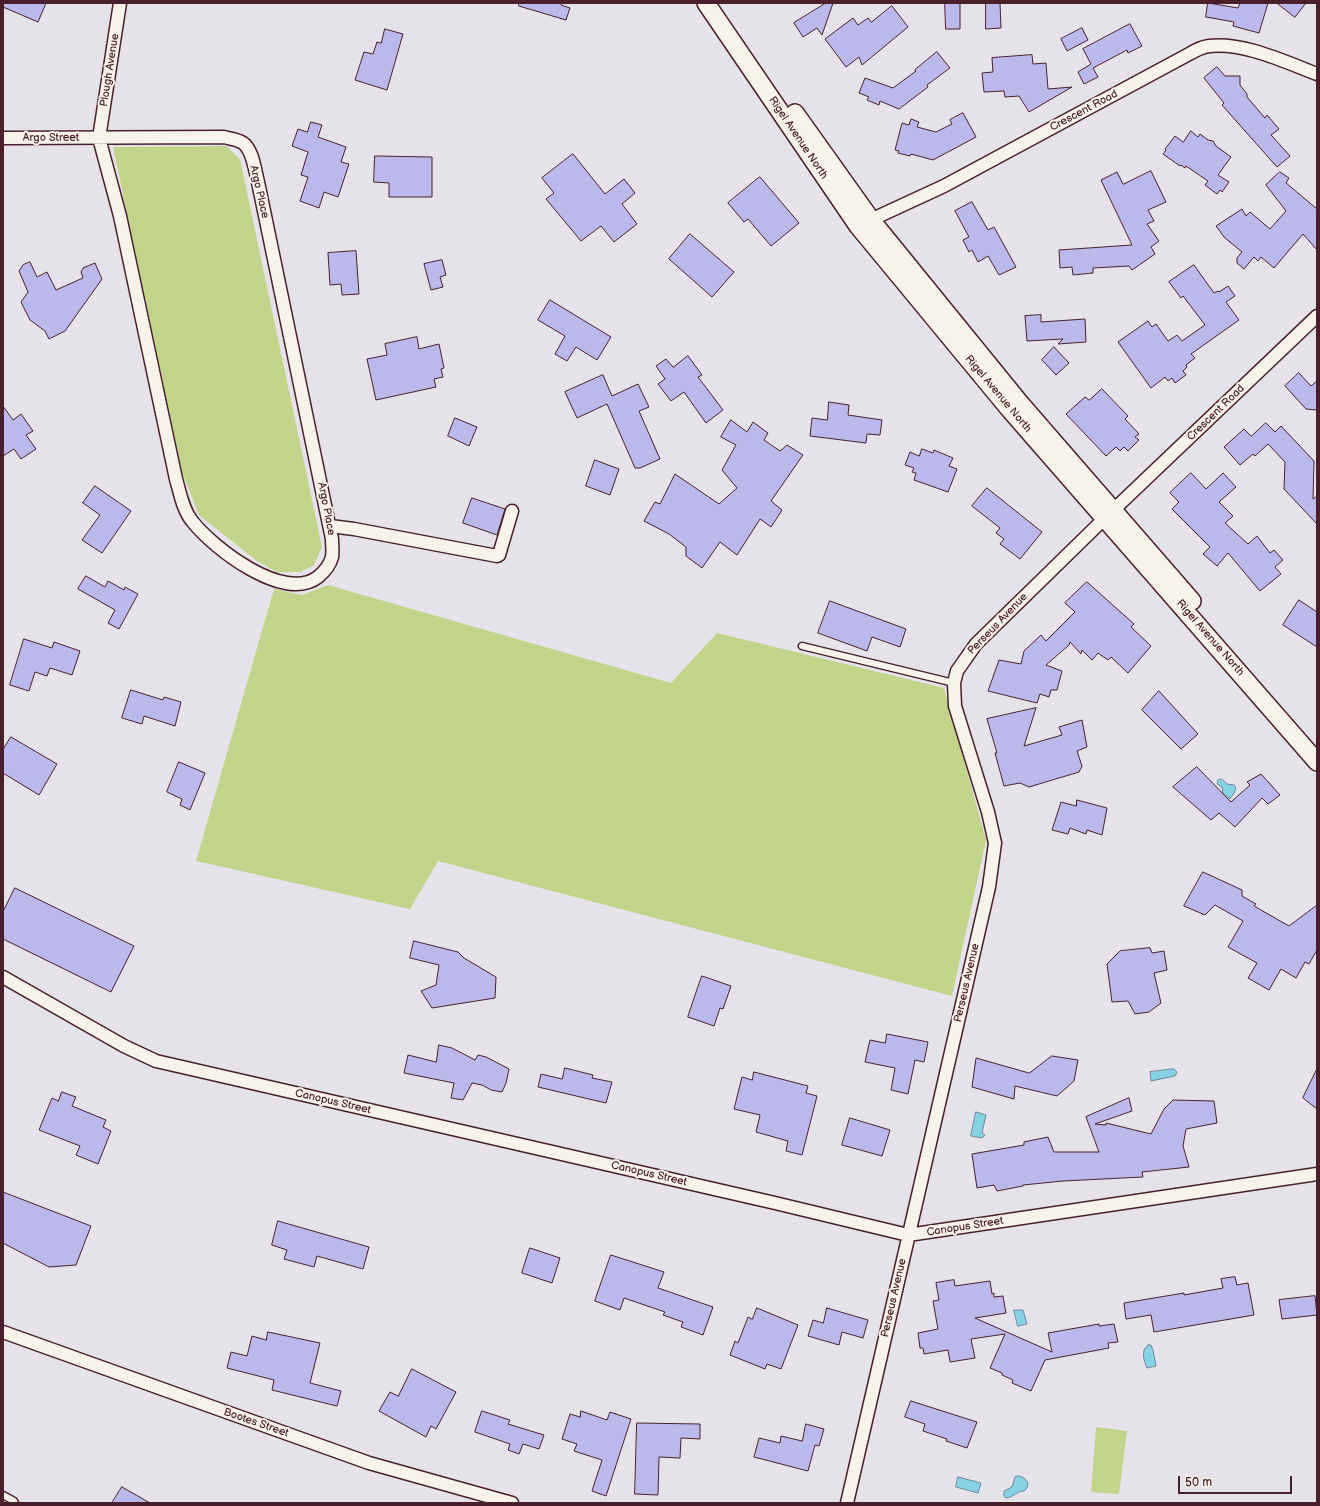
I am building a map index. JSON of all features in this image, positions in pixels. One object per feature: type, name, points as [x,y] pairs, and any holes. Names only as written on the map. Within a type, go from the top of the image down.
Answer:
[{"type":"main road","name":"Rigel Avenue North","points":[[706,3],[865,223],[1010,410],[1109,514],[1317,746]]},
{"type":"main road","name":"Rigel Avenue North","points":[[718,3],[865,223]]},
{"type":"main road","name":"Rigel Avenue North","points":[[1109,514],[1317,762]]},
{"type":"street","name":"Plough Avenue","points":[[99,138],[120,3]]},
{"type":"street","name":"Crescent Road","points":[[865,223],[944,186],[1191,52],[1208,46],[1229,47],[1258,52],[1317,74]]},
{"type":"street","name":"Argo Place","points":[[224,137],[243,143],[251,155],[258,182],[332,539],[332,559],[325,571],[307,583],[294,584],[272,580],[252,571],[208,538],[192,521],[183,502],[176,479],[122,224],[99,138],[224,137]]},
{"type":"street","name":"Argo Street","points":[[3,138],[99,138]]},
{"type":"street","name":"Crescent Road","points":[[1109,514],[1317,316]]},
{"type":"street","points":[[330,526],[354,528],[497,556],[499,555],[512,511]]},
{"type":"street","name":"Perseus Avenue","points":[[847,1503],[989,887],[993,862],[995,843],[988,812],[955,706],[954,683],[957,671],[976,644],[1109,514]]},
{"type":"street","name":"Canopus Street","points":[[3,977],[124,1046],[156,1061],[760,1199],[908,1236],[1317,1174]]},
{"type":"street","name":"Bootes Street","points":[[3,1332],[369,1463],[512,1503]]},
{"type":"lane","points":[[802,646],[954,683]]},
{"type":"lane","points":[[3,1495],[15,1503]]},
{"type":"green space","points":[[226,146],[240,159],[322,547],[314,565],[301,572],[277,572],[257,561],[199,515],[182,472],[113,147]]},
{"type":"green space","points":[[328,585],[671,683],[717,633],[944,688],[986,840],[952,996],[438,861],[410,909],[196,861],[274,589],[302,595]]},
{"type":"green space","points":[[1096,1427],[1127,1431],[1119,1494],[1091,1492]]},
{"type":"water","points":[[1222,779],[1227,784],[1234,785],[1236,788],[1230,799],[1223,793],[1222,787],[1217,784],[1218,780]]},
{"type":"water","points":[[1174,1069],[1177,1072],[1175,1076],[1151,1081],[1150,1072]]},
{"type":"water","points":[[976,1112],[986,1115],[982,1133],[985,1135],[982,1138],[971,1136]]},
{"type":"water","points":[[1014,1310],[1023,1310],[1027,1324],[1018,1326]]},
{"type":"water","points":[[1148,1345],[1151,1345],[1153,1350],[1156,1366],[1147,1368],[1143,1353]]},
{"type":"water","points":[[1019,1476],[1024,1478],[1028,1483],[1027,1488],[1024,1491],[1006,1498],[1004,1496],[1004,1491],[1012,1487],[1015,1477]]},
{"type":"water","points":[[958,1477],[981,1483],[978,1493],[956,1487]]},
{"type":"building","points":[[3,3],[46,3],[38,22],[3,7]]},
{"type":"building","points":[[519,3],[562,3],[561,5],[570,8],[566,20],[519,6]]},
{"type":"building","points":[[826,3],[833,3],[822,35],[817,28],[803,37],[794,23]]},
{"type":"building","points":[[945,3],[960,3],[960,29],[946,29]]},
{"type":"building","points":[[986,3],[1000,3],[1001,28],[986,29]]},
{"type":"building","points":[[1208,3],[1238,8],[1240,3],[1268,3],[1259,33],[1233,26],[1234,22],[1206,17]]},
{"type":"building","points":[[1277,3],[1306,3],[1295,17]]},
{"type":"building","points":[[892,6],[908,27],[862,65],[859,57],[846,67],[825,39],[853,18],[858,25],[868,18],[871,22]]},
{"type":"building","points":[[1130,24],[1142,46],[1128,53],[1127,50],[1093,68],[1098,77],[1084,84],[1078,72],[1091,64],[1083,49]]},
{"type":"building","points":[[1082,28],[1088,40],[1067,51],[1061,39]]},
{"type":"building","points":[[385,29],[403,34],[387,90],[355,80],[364,52],[373,54],[377,42],[381,43]]},
{"type":"building","points":[[937,52],[950,68],[899,109],[880,101],[879,105],[867,100],[869,97],[859,93],[865,78],[893,88],[916,71],[915,70]]},
{"type":"building","points":[[1032,55],[1033,64],[1046,63],[1048,89],[1072,87],[1029,112],[1019,96],[1005,97],[1004,91],[984,92],[982,73],[993,72],[992,58]]},
{"type":"building","points":[[1217,67],[1225,76],[1240,76],[1240,85],[1247,94],[1247,97],[1265,118],[1267,115],[1279,129],[1271,135],[1290,156],[1277,167],[1222,105],[1224,103],[1204,78]]},
{"type":"building","points":[[963,113],[976,137],[933,160],[911,154],[910,156],[898,153],[899,151],[895,150],[902,123],[909,125],[911,119],[919,122],[917,127],[936,132],[952,124],[950,120]]},
{"type":"building","points":[[311,122],[322,125],[318,137],[346,147],[341,162],[349,164],[338,197],[324,192],[319,208],[300,201],[308,177],[301,175],[308,152],[292,146],[298,129],[307,132]]},
{"type":"building","points":[[1191,131],[1198,137],[1200,134],[1208,140],[1213,141],[1216,146],[1231,157],[1218,175],[1229,182],[1222,192],[1220,190],[1217,194],[1205,185],[1208,181],[1186,166],[1185,168],[1181,165],[1180,166],[1163,154],[1175,136],[1183,142]]},
{"type":"building","points":[[573,154],[605,194],[624,179],[635,193],[622,204],[637,224],[614,242],[601,226],[581,241],[546,199],[554,193],[542,178]]},
{"type":"building","points":[[375,156],[432,157],[432,197],[389,197],[389,183],[374,182]]},
{"type":"building","points":[[1151,171],[1166,202],[1148,210],[1154,221],[1147,224],[1159,241],[1151,247],[1155,254],[1132,270],[1129,266],[1093,268],[1093,273],[1073,275],[1072,267],[1060,268],[1059,250],[1132,245],[1101,180],[1117,172],[1123,184]]},
{"type":"building","points":[[1280,172],[1289,178],[1286,183],[1317,209],[1317,250],[1303,234],[1274,268],[1261,257],[1258,261],[1254,257],[1244,269],[1237,263],[1237,258],[1242,252],[1224,237],[1216,226],[1242,209],[1246,216],[1250,212],[1270,229],[1286,211],[1266,185]]},
{"type":"building","points":[[760,177],[799,223],[771,246],[748,219],[744,222],[728,203]]},
{"type":"building","points":[[972,202],[988,230],[994,227],[1016,267],[999,275],[988,256],[978,262],[972,250],[969,252],[963,240],[969,237],[955,211]]},
{"type":"building","points":[[690,234],[734,272],[712,297],[669,259]]},
{"type":"building","points":[[356,251],[359,294],[342,295],[341,284],[330,285],[328,253]]},
{"type":"building","points":[[442,260],[446,275],[440,277],[443,287],[431,290],[424,264]]},
{"type":"building","points":[[30,262],[37,277],[47,272],[56,290],[83,278],[81,272],[83,268],[95,263],[102,279],[65,331],[49,339],[45,331],[30,320],[21,302],[28,292],[19,271],[23,265]]},
{"type":"building","points":[[1194,265],[1214,293],[1219,292],[1228,286],[1235,296],[1226,302],[1239,320],[1191,354],[1195,358],[1186,365],[1187,367],[1183,371],[1186,375],[1175,383],[1172,378],[1168,381],[1165,377],[1151,388],[1118,342],[1148,321],[1152,327],[1156,324],[1168,341],[1177,335],[1182,341],[1205,325],[1183,296],[1181,298],[1169,282]]},
{"type":"building","points":[[550,300],[611,337],[597,360],[576,347],[567,361],[555,354],[565,336],[538,320]]},
{"type":"building","points":[[1041,315],[1041,322],[1085,319],[1086,342],[1058,344],[1063,339],[1027,341],[1025,316]]},
{"type":"building","points":[[417,337],[419,349],[439,344],[444,368],[441,369],[443,377],[434,379],[436,387],[376,400],[367,359],[387,355],[385,344]]},
{"type":"building","points":[[1054,347],[1069,363],[1056,375],[1042,360]]},
{"type":"building","points":[[688,356],[702,375],[698,377],[723,410],[706,423],[684,392],[671,401],[658,384],[665,379],[656,366],[666,359],[673,367]]},
{"type":"building","points":[[1299,373],[1311,386],[1317,381],[1317,410],[1306,409],[1285,386]]},
{"type":"building","points":[[603,375],[612,396],[638,384],[649,407],[639,411],[660,459],[640,468],[635,468],[607,404],[577,418],[565,392]]},
{"type":"building","points":[[1102,389],[1128,416],[1125,419],[1139,434],[1135,437],[1139,440],[1128,451],[1124,447],[1120,451],[1116,447],[1106,456],[1066,414],[1085,397],[1089,400]]},
{"type":"building","points":[[829,402],[849,405],[848,415],[882,420],[880,435],[867,434],[866,443],[810,436],[812,418],[827,420]]},
{"type":"building","points":[[3,406],[13,420],[21,414],[33,431],[26,435],[36,449],[21,459],[14,449],[3,456]]},
{"type":"building","points":[[455,418],[477,427],[469,446],[448,436]]},
{"type":"building","points":[[731,420],[747,432],[753,422],[768,433],[764,440],[780,451],[787,445],[803,455],[771,501],[782,510],[771,527],[760,519],[737,555],[720,542],[702,568],[686,556],[686,547],[669,534],[644,521],[655,502],[660,504],[675,474],[719,504],[737,488],[722,470],[736,445],[721,437]]},
{"type":"building","points":[[1266,423],[1275,432],[1281,426],[1314,461],[1313,499],[1317,496],[1317,524],[1284,489],[1285,462],[1268,444],[1255,456],[1253,454],[1240,465],[1224,447],[1244,429],[1251,436]]},
{"type":"building","points":[[922,449],[933,453],[934,450],[953,458],[949,466],[957,469],[948,492],[914,480],[916,473],[912,472],[914,468],[905,465],[910,452],[919,456]]},
{"type":"building","points":[[595,460],[619,469],[610,495],[586,486]]},
{"type":"building","points":[[1191,473],[1206,489],[1223,473],[1236,487],[1219,502],[1233,516],[1225,523],[1248,544],[1257,536],[1270,553],[1274,550],[1283,560],[1275,567],[1281,574],[1260,591],[1228,553],[1217,566],[1203,554],[1210,547],[1172,509],[1179,502],[1170,493]]},
{"type":"building","points":[[95,486],[131,511],[102,553],[82,540],[100,515],[83,503]]},
{"type":"building","points":[[987,488],[1042,532],[1020,559],[1000,544],[1004,539],[996,533],[1000,528],[972,506]]},
{"type":"building","points":[[472,498],[505,509],[497,535],[463,523]]},
{"type":"building","points":[[86,576],[105,587],[108,581],[124,590],[125,587],[138,594],[119,629],[108,623],[115,610],[78,589]]},
{"type":"building","points":[[1087,582],[1134,624],[1131,627],[1151,646],[1128,673],[1111,657],[1108,660],[1098,653],[1092,660],[1082,650],[1081,654],[1070,642],[1069,645],[1046,665],[1062,671],[1057,690],[1051,690],[1049,697],[1040,694],[1037,703],[988,691],[999,660],[1021,664],[1024,651],[1041,635],[1046,641],[1075,612],[1065,603]]},
{"type":"building","points":[[1299,600],[1317,612],[1317,647],[1283,625]]},
{"type":"building","points":[[830,601],[906,629],[900,647],[872,637],[867,651],[818,633]]},
{"type":"building","points":[[24,639],[52,648],[54,642],[80,651],[72,675],[50,668],[47,676],[35,672],[29,691],[10,685]]},
{"type":"building","points":[[131,690],[163,700],[164,697],[181,702],[175,726],[144,716],[142,724],[122,718]]},
{"type":"building","points":[[1159,691],[1198,734],[1181,749],[1142,710]]},
{"type":"building","points":[[1036,708],[1024,746],[1062,735],[1059,727],[1082,720],[1087,747],[1077,751],[1082,766],[1079,772],[1029,787],[1020,783],[1004,786],[995,753],[997,753],[987,719]]},
{"type":"building","points":[[11,737],[57,764],[39,795],[3,773],[3,750]]},
{"type":"building","points":[[179,762],[205,773],[190,810],[180,805],[182,799],[167,792]]},
{"type":"building","points":[[1197,767],[1231,802],[1250,785],[1247,782],[1261,774],[1280,795],[1268,804],[1262,798],[1235,827],[1219,813],[1211,820],[1173,787]]},
{"type":"building","points":[[1077,800],[1107,808],[1102,835],[1087,830],[1086,834],[1070,828],[1068,834],[1052,830],[1061,802],[1076,806]]},
{"type":"building","points":[[1203,872],[1242,890],[1242,896],[1256,904],[1254,906],[1289,926],[1317,905],[1317,950],[1309,964],[1305,962],[1296,978],[1281,969],[1269,990],[1248,978],[1257,963],[1228,947],[1243,921],[1215,905],[1205,915],[1184,906]]},
{"type":"building","points":[[15,888],[134,946],[111,992],[3,939],[3,912]]},
{"type":"building","points":[[414,941],[458,952],[464,958],[496,977],[495,998],[432,1008],[421,991],[436,985],[439,965],[410,958]]},
{"type":"building","points":[[1150,948],[1152,953],[1164,951],[1167,970],[1154,973],[1161,1003],[1149,1012],[1135,1014],[1128,1001],[1112,1002],[1107,964],[1120,951]]},
{"type":"building","points":[[702,976],[731,986],[723,1009],[720,1008],[714,1026],[688,1017]]},
{"type":"building","points":[[887,1034],[928,1042],[924,1062],[915,1060],[908,1094],[891,1090],[895,1068],[865,1062],[870,1040],[885,1043]]},
{"type":"building","points":[[439,1045],[452,1048],[475,1060],[478,1055],[486,1057],[509,1069],[506,1083],[502,1092],[491,1090],[482,1085],[472,1083],[463,1100],[451,1098],[454,1083],[404,1073],[408,1055],[436,1062]]},
{"type":"building","points":[[1052,1056],[1078,1060],[1074,1081],[1057,1096],[1015,1086],[1014,1099],[972,1087],[976,1058],[1029,1073]]},
{"type":"building","points":[[565,1068],[593,1075],[592,1078],[612,1082],[606,1103],[538,1087],[541,1074],[562,1079]]},
{"type":"building","points":[[1317,1069],[1317,1109],[1303,1098]]},
{"type":"building","points":[[754,1072],[808,1086],[806,1093],[817,1096],[802,1155],[786,1151],[788,1141],[756,1132],[760,1115],[734,1109],[742,1077],[752,1080]]},
{"type":"building","points":[[62,1092],[76,1097],[72,1106],[106,1120],[103,1127],[111,1131],[98,1164],[76,1155],[80,1146],[39,1130],[52,1098],[58,1101]]},
{"type":"building","points":[[1129,1098],[1132,1111],[1095,1124],[1106,1125],[1106,1123],[1151,1134],[1164,1109],[1173,1100],[1214,1101],[1217,1123],[1186,1129],[1183,1146],[1189,1167],[1142,1172],[1143,1177],[1063,1181],[1023,1185],[997,1191],[994,1185],[977,1188],[972,1154],[1024,1145],[1024,1142],[1048,1137],[1054,1152],[1099,1152],[1086,1117]]},
{"type":"building","points":[[850,1118],[890,1130],[882,1156],[842,1145]]},
{"type":"building","points":[[3,1192],[91,1226],[76,1265],[49,1267],[3,1243]]},
{"type":"building","points":[[278,1221],[369,1247],[363,1269],[317,1256],[314,1267],[284,1259],[287,1250],[272,1245]]},
{"type":"building","points":[[530,1248],[560,1258],[552,1283],[522,1273]]},
{"type":"building","points":[[611,1255],[664,1272],[658,1288],[713,1307],[703,1335],[681,1327],[683,1322],[663,1315],[665,1312],[624,1298],[620,1310],[595,1301]]},
{"type":"building","points":[[1235,1277],[1237,1285],[1248,1283],[1254,1315],[1154,1332],[1151,1315],[1126,1319],[1124,1303],[1223,1288],[1221,1279]]},
{"type":"building","points":[[954,1280],[955,1286],[990,1281],[992,1294],[994,1293],[994,1297],[1003,1296],[1006,1313],[975,1318],[1052,1352],[1048,1333],[1099,1324],[1099,1326],[1114,1324],[1118,1342],[1108,1343],[1109,1348],[1045,1360],[1031,1391],[1012,1383],[1013,1380],[990,1368],[1005,1334],[971,1339],[975,1358],[950,1362],[948,1350],[924,1354],[923,1348],[920,1348],[918,1333],[938,1329],[933,1301],[939,1300],[936,1283]]},
{"type":"building","points":[[1315,1296],[1317,1315],[1282,1319],[1279,1300]]},
{"type":"building","points":[[757,1308],[798,1325],[781,1369],[767,1364],[765,1369],[730,1355],[735,1341],[738,1343],[748,1317],[752,1319]]},
{"type":"building","points":[[827,1308],[868,1320],[863,1338],[842,1332],[839,1345],[808,1336],[813,1320],[823,1323]]},
{"type":"building","points":[[268,1332],[320,1343],[310,1383],[341,1391],[337,1406],[272,1390],[274,1380],[227,1368],[231,1352],[247,1356],[252,1336],[266,1340]]},
{"type":"building","points":[[412,1369],[456,1392],[436,1429],[431,1426],[426,1437],[379,1411],[390,1392],[398,1396]]},
{"type":"building","points":[[911,1401],[977,1422],[967,1448],[923,1431],[925,1424],[905,1417]]},
{"type":"building","points":[[482,1411],[510,1420],[508,1424],[544,1435],[539,1449],[523,1444],[519,1454],[508,1450],[510,1444],[475,1432]]},
{"type":"building","points":[[581,1411],[607,1420],[610,1412],[631,1419],[606,1496],[592,1491],[602,1460],[574,1451],[577,1444],[562,1439],[570,1414],[580,1417]]},
{"type":"building","points":[[637,1423],[700,1424],[700,1439],[681,1438],[680,1458],[659,1457],[658,1495],[635,1494]]},
{"type":"building","points":[[806,1424],[824,1429],[819,1446],[815,1445],[808,1471],[754,1457],[759,1438],[780,1443],[781,1436],[802,1441]]},
{"type":"building","points":[[122,1487],[150,1503],[112,1503]]}]
